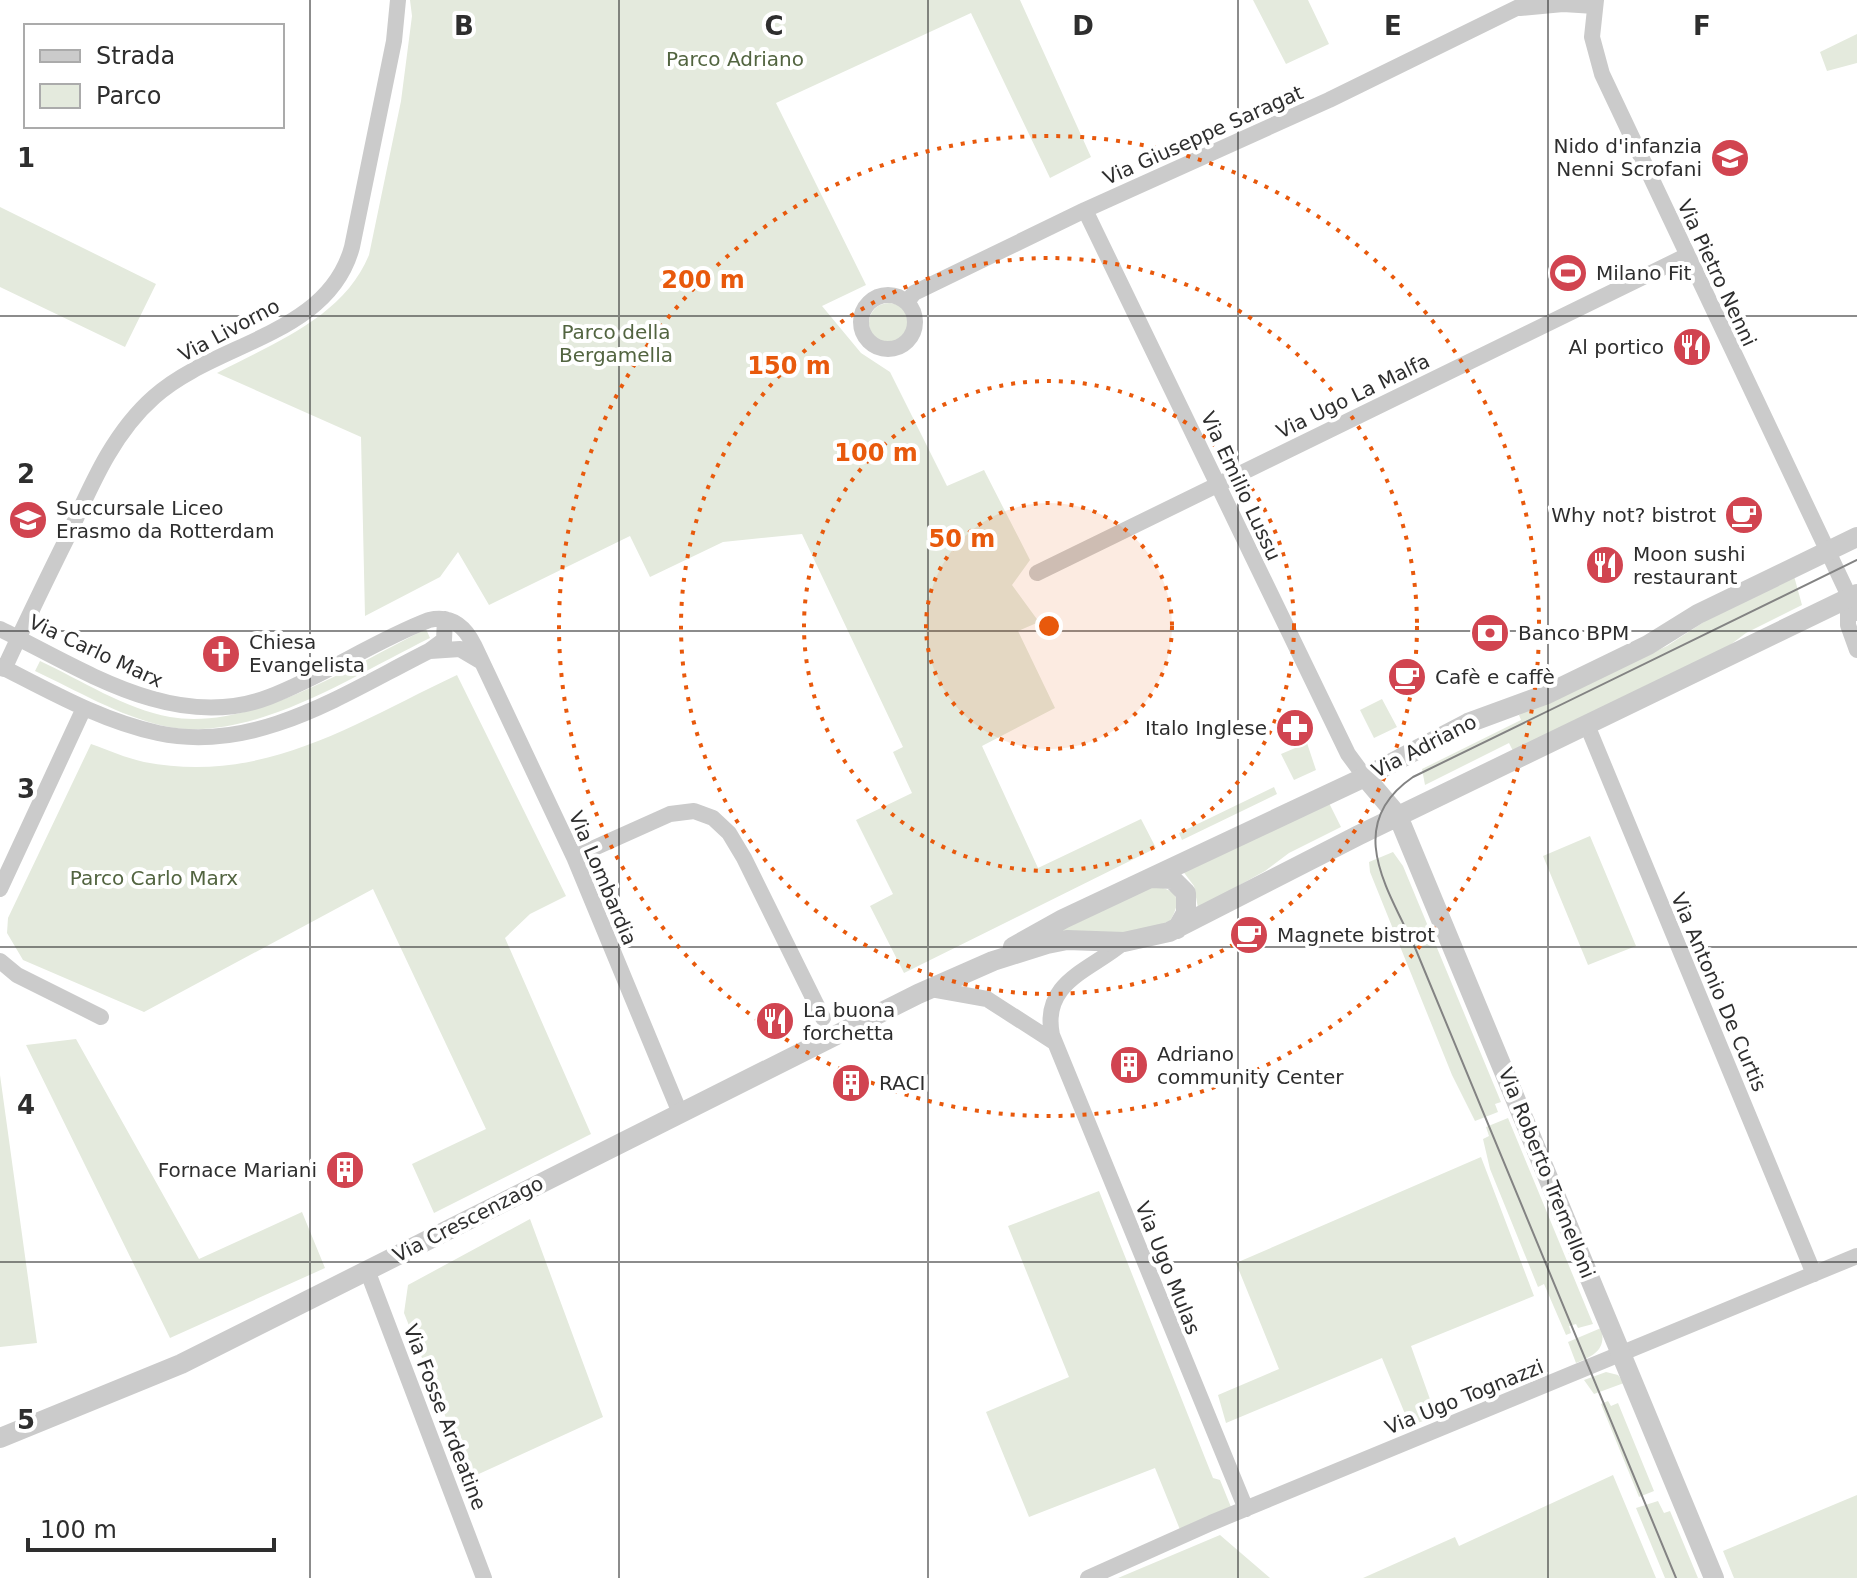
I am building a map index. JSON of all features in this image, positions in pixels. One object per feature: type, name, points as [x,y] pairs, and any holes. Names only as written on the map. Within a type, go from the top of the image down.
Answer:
[{"type":"street","name":"Via Livorno","points":[[2,668],[110,449],[136,415],[173,382],[305,312],[325,297],[341,276],[352,247],[394,41],[398,0]]},
{"type":"street","name":"Via Giuseppe Saragat","points":[[907,302],[914,293],[1085,210],[1329,100],[1526,4],[1595,3]]},
{"type":"street","name":"Via Pietro Nenni","points":[[1595,3],[1592,37],[1597,60],[1686,256],[1854,602],[1848,625],[1857,650]]},
{"type":"street","name":"Via Emilio Lussu","points":[[1085,210],[1348,754],[1365,777]]},
{"type":"street","name":"Via Ugo La Malfa","points":[[1037,573],[1686,256]]},
{"type":"street","name":"Via Adriano","points":[[993,961],[1039,931],[1365,777],[1492,711],[1547,694],[1658,640],[1698,614],[1857,537]]},
{"type":"street","name":"Via Adriano","points":[[931,989],[993,961],[1057,941],[1124,942],[1177,929],[1398,816],[1854,602]]},
{"type":"street","name":"Via Carlo Marx","points":[[0,629],[162,703],[214,709],[269,697],[418,624],[445,619]]},
{"type":"street","points":[[444,640],[445,619],[460,624],[471,637],[483,664]]},
{"type":"street","points":[[2,668],[84,708],[157,733],[227,736],[295,717],[429,651],[444,640],[471,637]]},
{"type":"street","points":[[429,651],[466,650],[483,664]]},
{"type":"street","name":"Via Lombardia","points":[[483,664],[574,857],[680,1113]]},
{"type":"street","points":[[0,889],[84,708]]},
{"type":"street","name":"Via Antonio De Curtis","points":[[1587,725],[1814,1274]]},
{"type":"street","name":"Via Roberto Tremelloni","points":[[1365,777],[1398,816],[1714,1578]]},
{"type":"street","points":[[574,857],[670,814],[694,811],[713,818],[729,833],[744,858],[823,1018]]},
{"type":"street","points":[[1145,880],[1167,878],[1183,889],[1187,909],[1177,929]]},
{"type":"street","name":"Via Ugo Mulas","points":[[1124,942],[1063,985],[1051,1011],[1054,1042],[1246,1509]]},
{"type":"street","points":[[0,961],[17,975],[101,1017]]},
{"type":"street","points":[[931,989],[987,999],[1054,1042]]},
{"type":"street","name":"Via Crescenzago","points":[[0,1438],[133,1386],[931,989]]},
{"type":"street","name":"Via Ugo Tognazzi","points":[[1088,1578],[1246,1509],[1857,1256]]},
{"type":"street","name":"Via Fosse Ardeatine","points":[[367,1270],[484,1578]]},
{"type":"green space","name":"Parco della Bergamella","points":[[410,0],[1020,0],[1091,157],[1050,178],[971,13],[776,103],[866,285],[822,306],[861,353],[890,372],[947,486],[984,470],[1030,560],[1012,585],[1039,622],[1018,631],[1055,708],[982,746],[1038,868],[1141,819],[1156,848],[904,973],[870,906],[893,894],[856,820],[912,793],[893,752],[903,747],[802,534],[723,542],[650,577],[630,536],[489,605],[458,552],[440,577],[365,616],[361,437],[217,373],[283,339],[324,312],[357,277],[369,255],[401,101],[412,16]]},
{"type":"green space","points":[[1253,0],[1308,0],[1329,44],[1286,64]]},
{"type":"green space","points":[[1857,34],[1857,63],[1827,71],[1820,52]]},
{"type":"green space","points":[[0,207],[156,284],[125,347],[0,287]]},
{"type":"green space","points":[[889,303],[903,309],[909,323],[903,337],[889,343],[875,337],[869,323],[875,309]]},
{"type":"green space","points":[[1794,576],[1802,605],[1746,633],[1726,648],[1513,751],[1509,743],[1425,785],[1422,769],[1521,720],[1519,715],[1524,712],[1667,646],[1710,618]]},
{"type":"green space","points":[[426,629],[430,638],[301,703],[231,725],[197,729],[147,722],[35,671],[40,661],[136,708],[170,717],[202,719],[235,714],[302,692]]},
{"type":"green space","name":"Parco Carlo Marx","points":[[457,675],[566,896],[530,914],[505,938],[591,1134],[434,1213],[412,1164],[486,1129],[373,889],[144,1012],[23,960],[7,933],[8,918],[91,744],[144,762],[188,767],[229,765],[268,758],[344,730]]},
{"type":"green space","points":[[1382,699],[1397,727],[1374,738],[1360,710]]},
{"type":"green space","points":[[1307,743],[1316,770],[1294,780],[1281,754]]},
{"type":"green space","points":[[1274,787],[1277,794],[1182,840],[1179,833]]},
{"type":"green space","points":[[1329,803],[1341,827],[1289,853],[1265,871],[1198,908],[1194,886],[1182,870]]},
{"type":"green space","points":[[1590,836],[1636,946],[1588,965],[1543,856]]},
{"type":"green space","points":[[1393,852],[1403,866],[1501,1102],[1495,1104],[1498,1112],[1475,1121],[1452,1075],[1370,872],[1369,862]]},
{"type":"green space","points":[[1149,885],[1171,891],[1177,899],[1170,921],[1136,934],[1063,933],[1061,929]]},
{"type":"green space","points":[[76,1039],[199,1259],[302,1212],[325,1268],[170,1338],[26,1045]]},
{"type":"green space","points":[[0,1075],[37,1343],[0,1347]]},
{"type":"green space","points":[[1508,1118],[1593,1324],[1578,1328],[1576,1324],[1569,1326],[1571,1333],[1566,1335],[1544,1284],[1538,1287],[1490,1169],[1483,1139],[1489,1136],[1486,1127]]},
{"type":"green space","points":[[1481,1157],[1534,1296],[1411,1346],[1436,1416],[1410,1426],[1382,1358],[1226,1423],[1218,1395],[1279,1369],[1236,1263]]},
{"type":"green space","points":[[1099,1191],[1213,1478],[1220,1480],[1231,1507],[1183,1537],[1155,1468],[1029,1517],[986,1412],[1069,1377],[1008,1226]]},
{"type":"green space","points":[[530,1219],[603,1417],[470,1478],[404,1313],[408,1285]]},
{"type":"green space","points":[[1601,1328],[1602,1341],[1598,1351],[1576,1363],[1568,1342]]},
{"type":"green space","points":[[1606,1372],[1618,1375],[1624,1383],[1594,1394],[1584,1380]]},
{"type":"green space","points":[[1608,1401],[1611,1406],[1618,1403],[1654,1491],[1639,1497],[1601,1404]]},
{"type":"green space","points":[[1613,1475],[1656,1578],[1363,1578],[1455,1537],[1459,1546]]},
{"type":"green space","points":[[1857,1495],[1857,1578],[1734,1578],[1723,1551]]},
{"type":"green space","points":[[1658,1501],[1664,1513],[1670,1511],[1698,1578],[1665,1578],[1636,1508]]},
{"type":"green space","points":[[1220,1535],[1270,1578],[1118,1578]]},
{"type":"tram line","points":[[1676,1578],[1416,950],[1385,883],[1375,838],[1379,817],[1391,796],[1413,777],[1857,560]]},
{"type":"place","name":"Nido d'infanzia Nenni Scrofani","points":[[1730,158]]},
{"type":"place","name":"Milano Fit","points":[[1568,273]]},
{"type":"place","name":"Al portico","points":[[1692,347]]},
{"type":"place","name":"Why not? bistrot","points":[[1744,515]]},
{"type":"place","name":"Succursale Liceo Erasmo da Rotterdam","points":[[28,520]]},
{"type":"place","name":"Moon sushi restaurant","points":[[1605,565]]},
{"type":"place","name":"Banco BPM","points":[[1490,633]]},
{"type":"place","name":"Chiesa Evangelista","points":[[221,654]]},
{"type":"place","name":"Cafè e caffè","points":[[1407,677]]},
{"type":"place","name":"Italo Inglese","points":[[1295,728]]},
{"type":"place","name":"Magnete bistrot","points":[[1249,935]]},
{"type":"place","name":"La buona forchetta","points":[[775,1021]]},
{"type":"place","name":"Adriano community Center","points":[[1129,1065]]},
{"type":"place","name":"RACI","points":[[851,1083]]},
{"type":"place","name":"Fornace Mariani","points":[[345,1170]]},
{"type":"park label","name":"Parco Adriano","points":[[735,59]]}]
